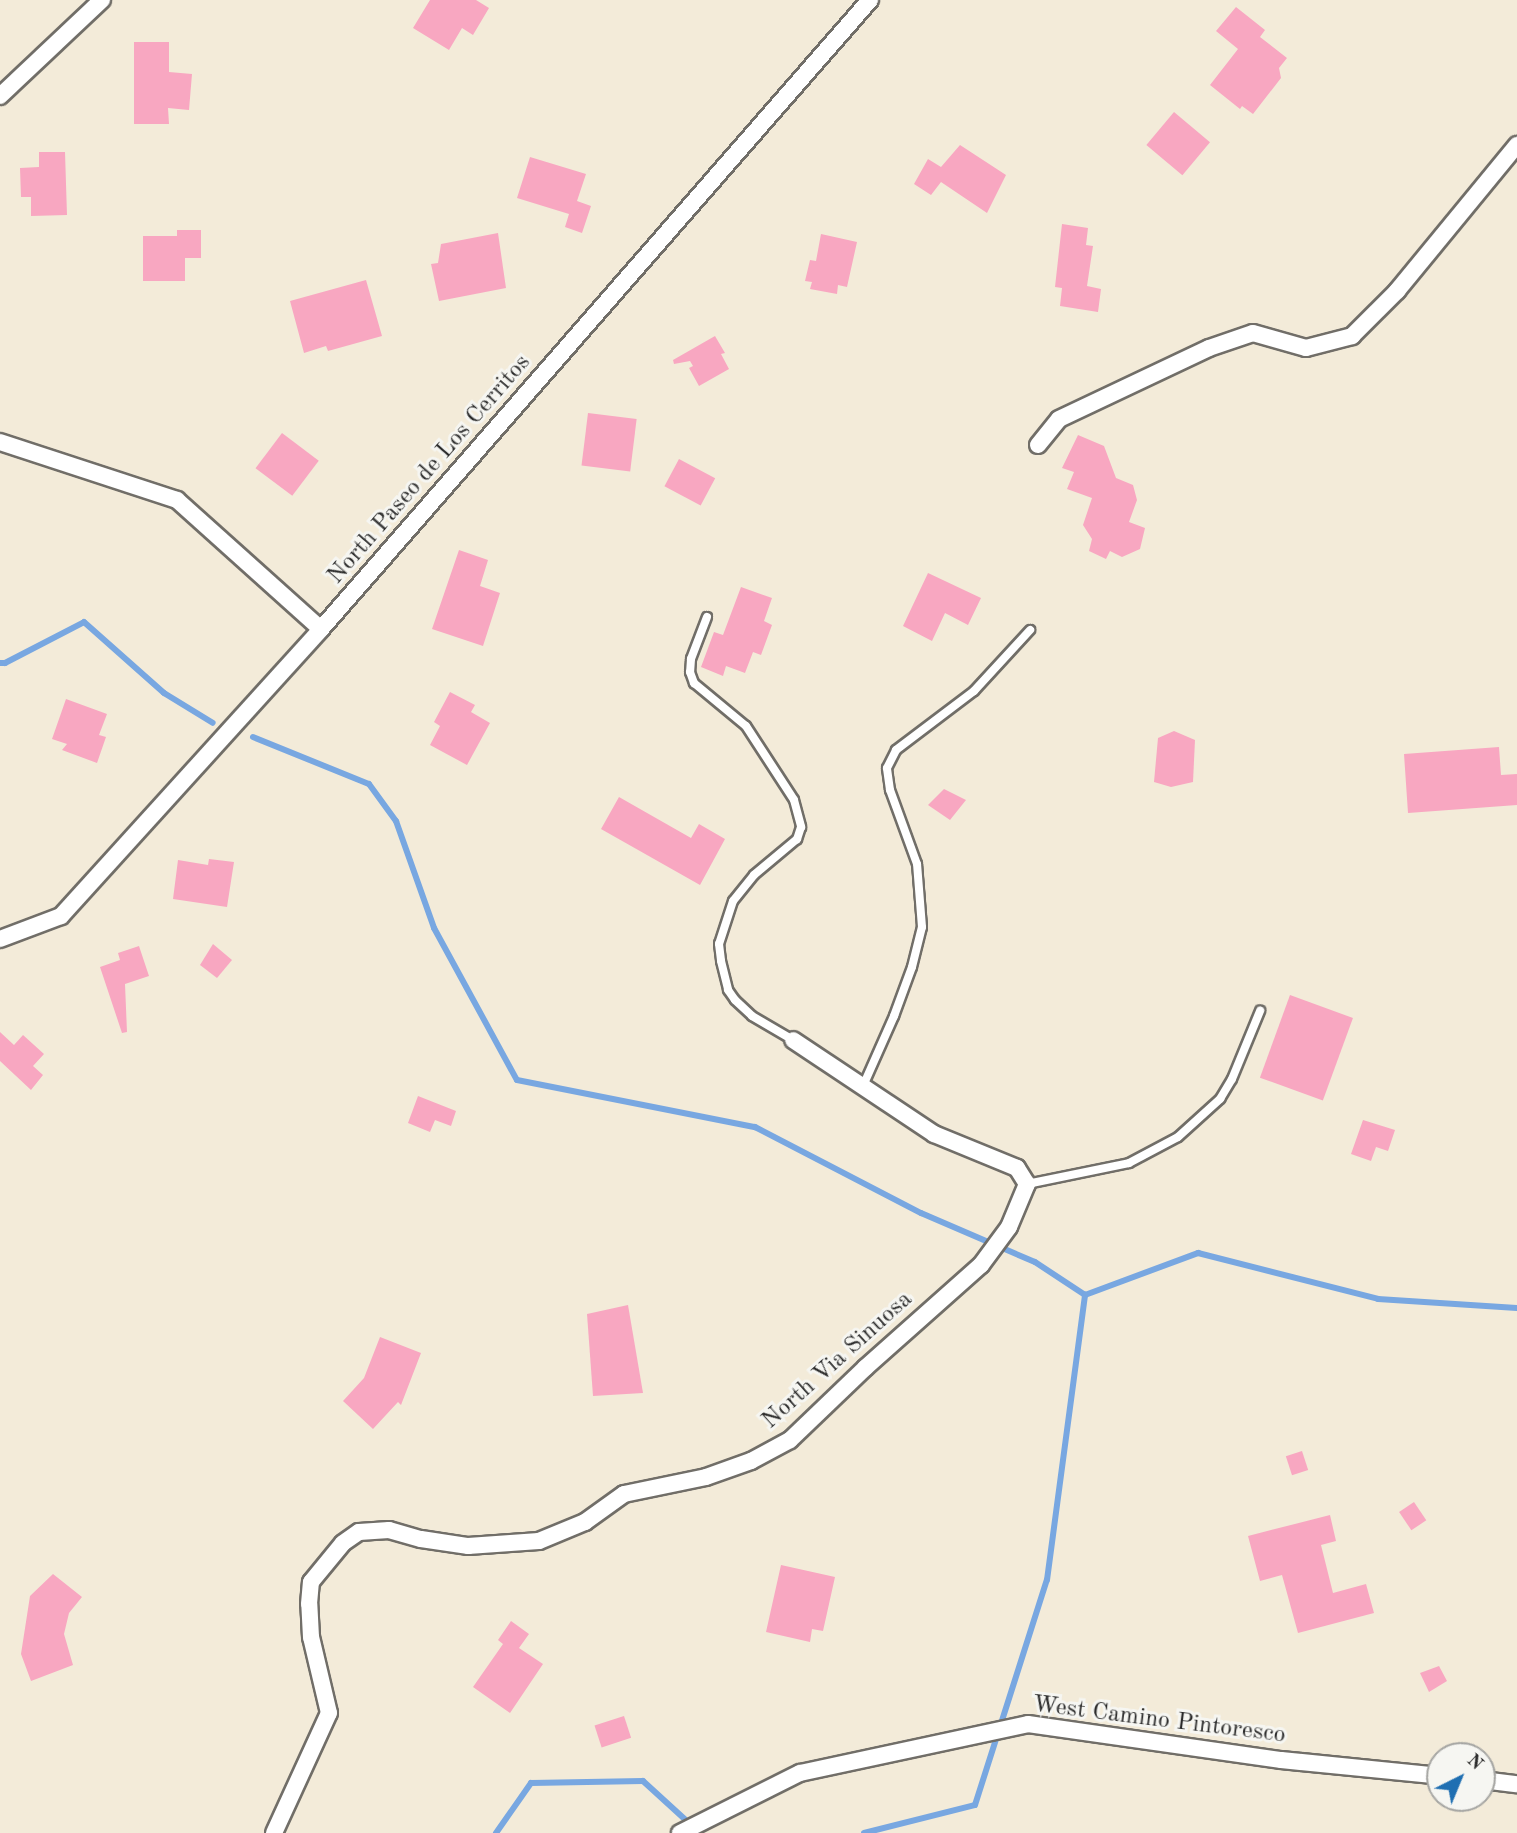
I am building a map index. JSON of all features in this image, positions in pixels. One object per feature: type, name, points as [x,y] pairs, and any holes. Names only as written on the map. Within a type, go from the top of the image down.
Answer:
[{"type":"street","points":[[0,96],[102,0]]},
{"type":"street","name":"North Paseo de Los Cerritos","points":[[0,939],[61,916],[321,629],[870,0]]},
{"type":"street","points":[[1038,444],[1059,419],[1209,348],[1252,333],[1306,348],[1352,336],[1397,291],[1517,145]]},
{"type":"street","points":[[0,442],[177,500],[321,629]]},
{"type":"street","points":[[793,1040],[934,1134],[1017,1168],[1027,1184]]},
{"type":"street","name":"North Via Sinuosa","points":[[274,1833],[329,1713],[311,1637],[309,1604],[311,1582],[343,1543],[359,1532],[389,1530],[421,1539],[468,1546],[539,1541],[585,1522],[624,1494],[706,1476],[771,1451],[790,1440],[981,1265],[1009,1227],[1027,1184]]},
{"type":"street","name":"West Camino Pintoresco","points":[[680,1833],[800,1773],[1028,1724],[1281,1760],[1426,1775]]},
{"type":"street","points":[[1496,1782],[1517,1784]]},
{"type":"lane","points":[[707,617],[691,659],[690,672],[694,683],[746,726],[794,800],[801,827],[797,839],[754,875],[733,901],[721,934],[721,961],[728,990],[735,1000],[752,1016],[793,1040]]},
{"type":"lane","points":[[863,1086],[894,1016],[922,927],[917,864],[890,790],[887,768],[896,750],[974,691],[1030,630]]},
{"type":"lane","points":[[1027,1184],[1129,1163],[1178,1137],[1220,1099],[1232,1079],[1260,1011]]},
{"type":"building","points":[[430,0],[476,0],[489,8],[473,35],[462,28],[449,50],[413,28]]},
{"type":"building","points":[[1236,7],[1265,30],[1260,37],[1287,58],[1279,68],[1281,78],[1253,114],[1242,106],[1240,109],[1210,85],[1238,49],[1216,31]]},
{"type":"building","points":[[134,42],[169,42],[169,72],[192,74],[189,110],[168,108],[169,124],[134,124]]},
{"type":"building","points":[[1174,112],[1210,142],[1182,175],[1146,145]]},
{"type":"building","points":[[960,145],[1006,175],[987,213],[941,182],[931,195],[914,184],[928,159],[941,167]]},
{"type":"building","points":[[39,152],[65,152],[67,215],[31,216],[31,197],[21,197],[20,168],[39,167]]},
{"type":"building","points":[[530,157],[586,174],[577,201],[591,206],[582,233],[565,227],[569,214],[517,198]]},
{"type":"building","points":[[1062,224],[1088,228],[1086,245],[1093,246],[1087,286],[1101,289],[1098,312],[1060,306],[1062,288],[1055,287]]},
{"type":"building","points":[[177,230],[201,230],[201,258],[185,258],[185,281],[143,281],[143,236],[177,236]]},
{"type":"building","points":[[498,233],[506,288],[439,301],[431,264],[438,263],[441,244]]},
{"type":"building","points":[[821,234],[857,242],[847,287],[838,285],[837,294],[810,289],[812,282],[805,281],[810,260],[816,261]]},
{"type":"building","points":[[366,280],[382,336],[328,351],[326,346],[304,353],[290,301]]},
{"type":"building","points":[[715,336],[725,353],[721,354],[729,369],[699,386],[689,368],[693,366],[690,361],[674,364],[673,360]]},
{"type":"building","points":[[588,413],[637,419],[630,472],[582,466]]},
{"type":"building","points":[[282,433],[319,461],[292,496],[256,468]]},
{"type":"building","points":[[1078,435],[1104,446],[1116,478],[1133,485],[1137,500],[1129,522],[1145,528],[1140,549],[1122,557],[1110,551],[1106,559],[1089,551],[1092,539],[1083,525],[1092,498],[1067,489],[1074,472],[1062,468]]},
{"type":"building","points":[[679,459],[715,478],[701,506],[664,486]]},
{"type":"building","points":[[459,550],[488,560],[480,586],[500,593],[483,646],[432,629]]},
{"type":"building","points":[[928,573],[981,598],[968,625],[945,613],[932,641],[903,626]]},
{"type":"building","points":[[741,587],[772,598],[764,621],[772,625],[761,655],[753,652],[745,673],[726,666],[723,676],[701,667],[714,632],[723,635]]},
{"type":"building","points":[[450,692],[475,705],[471,712],[490,723],[467,765],[430,745],[440,726],[434,722]]},
{"type":"building","points":[[66,699],[107,714],[99,735],[106,737],[97,763],[62,750],[67,744],[52,739]]},
{"type":"building","points":[[1174,731],[1195,740],[1193,782],[1171,787],[1154,782],[1158,738]]},
{"type":"building","points":[[1499,747],[1501,775],[1517,774],[1517,805],[1408,813],[1404,754]]},
{"type":"building","points":[[944,789],[966,800],[950,820],[928,805]]},
{"type":"building","points":[[619,797],[691,838],[699,824],[725,839],[700,885],[601,829]]},
{"type":"building","points":[[209,859],[234,862],[227,907],[173,899],[178,860],[208,865]]},
{"type":"building","points":[[213,944],[232,960],[217,978],[200,965]]},
{"type":"building","points":[[139,946],[149,976],[125,984],[127,1032],[122,1033],[100,967],[120,960],[118,953]]},
{"type":"building","points":[[1290,995],[1353,1018],[1323,1101],[1260,1078]]},
{"type":"building","points":[[0,1032],[14,1045],[23,1035],[44,1054],[33,1066],[43,1075],[31,1090],[0,1061]]},
{"type":"building","points":[[418,1096],[456,1111],[451,1126],[435,1120],[430,1132],[408,1123]]},
{"type":"building","points":[[1363,1120],[1395,1130],[1388,1151],[1376,1147],[1371,1161],[1351,1154]]},
{"type":"building","points":[[628,1305],[643,1393],[593,1396],[587,1314]]},
{"type":"building","points":[[380,1337],[421,1353],[401,1405],[398,1402],[373,1429],[343,1401],[364,1378]]},
{"type":"building","points":[[1302,1451],[1308,1470],[1292,1475],[1286,1456]]},
{"type":"building","points":[[1414,1502],[1426,1520],[1411,1530],[1399,1512]]},
{"type":"building","points":[[1330,1515],[1336,1541],[1321,1545],[1333,1593],[1366,1584],[1374,1613],[1298,1633],[1282,1575],[1260,1581],[1248,1536]]},
{"type":"building","points":[[781,1565],[835,1577],[823,1631],[812,1629],[810,1642],[766,1632]]},
{"type":"building","points":[[53,1574],[82,1597],[69,1613],[64,1634],[73,1665],[31,1681],[21,1654],[30,1596]]},
{"type":"building","points":[[511,1621],[529,1634],[519,1648],[543,1664],[510,1713],[473,1687],[503,1644],[498,1640]]},
{"type":"building","points":[[1439,1666],[1447,1681],[1429,1692],[1420,1673]]},
{"type":"building","points":[[624,1716],[631,1738],[602,1747],[595,1726]]},
{"type":"waterway","points":[[0,663],[5,663],[84,622],[164,693],[213,723]]},
{"type":"waterway","points":[[253,737],[369,784],[396,821],[434,928],[517,1080],[755,1127],[921,1213],[1035,1262],[1085,1295],[1198,1253],[1378,1299],[1517,1308]]},
{"type":"waterway","points":[[864,1833],[975,1805],[1047,1580],[1085,1295]]},
{"type":"waterway","points":[[496,1833],[531,1783],[643,1781],[700,1833]]}]
